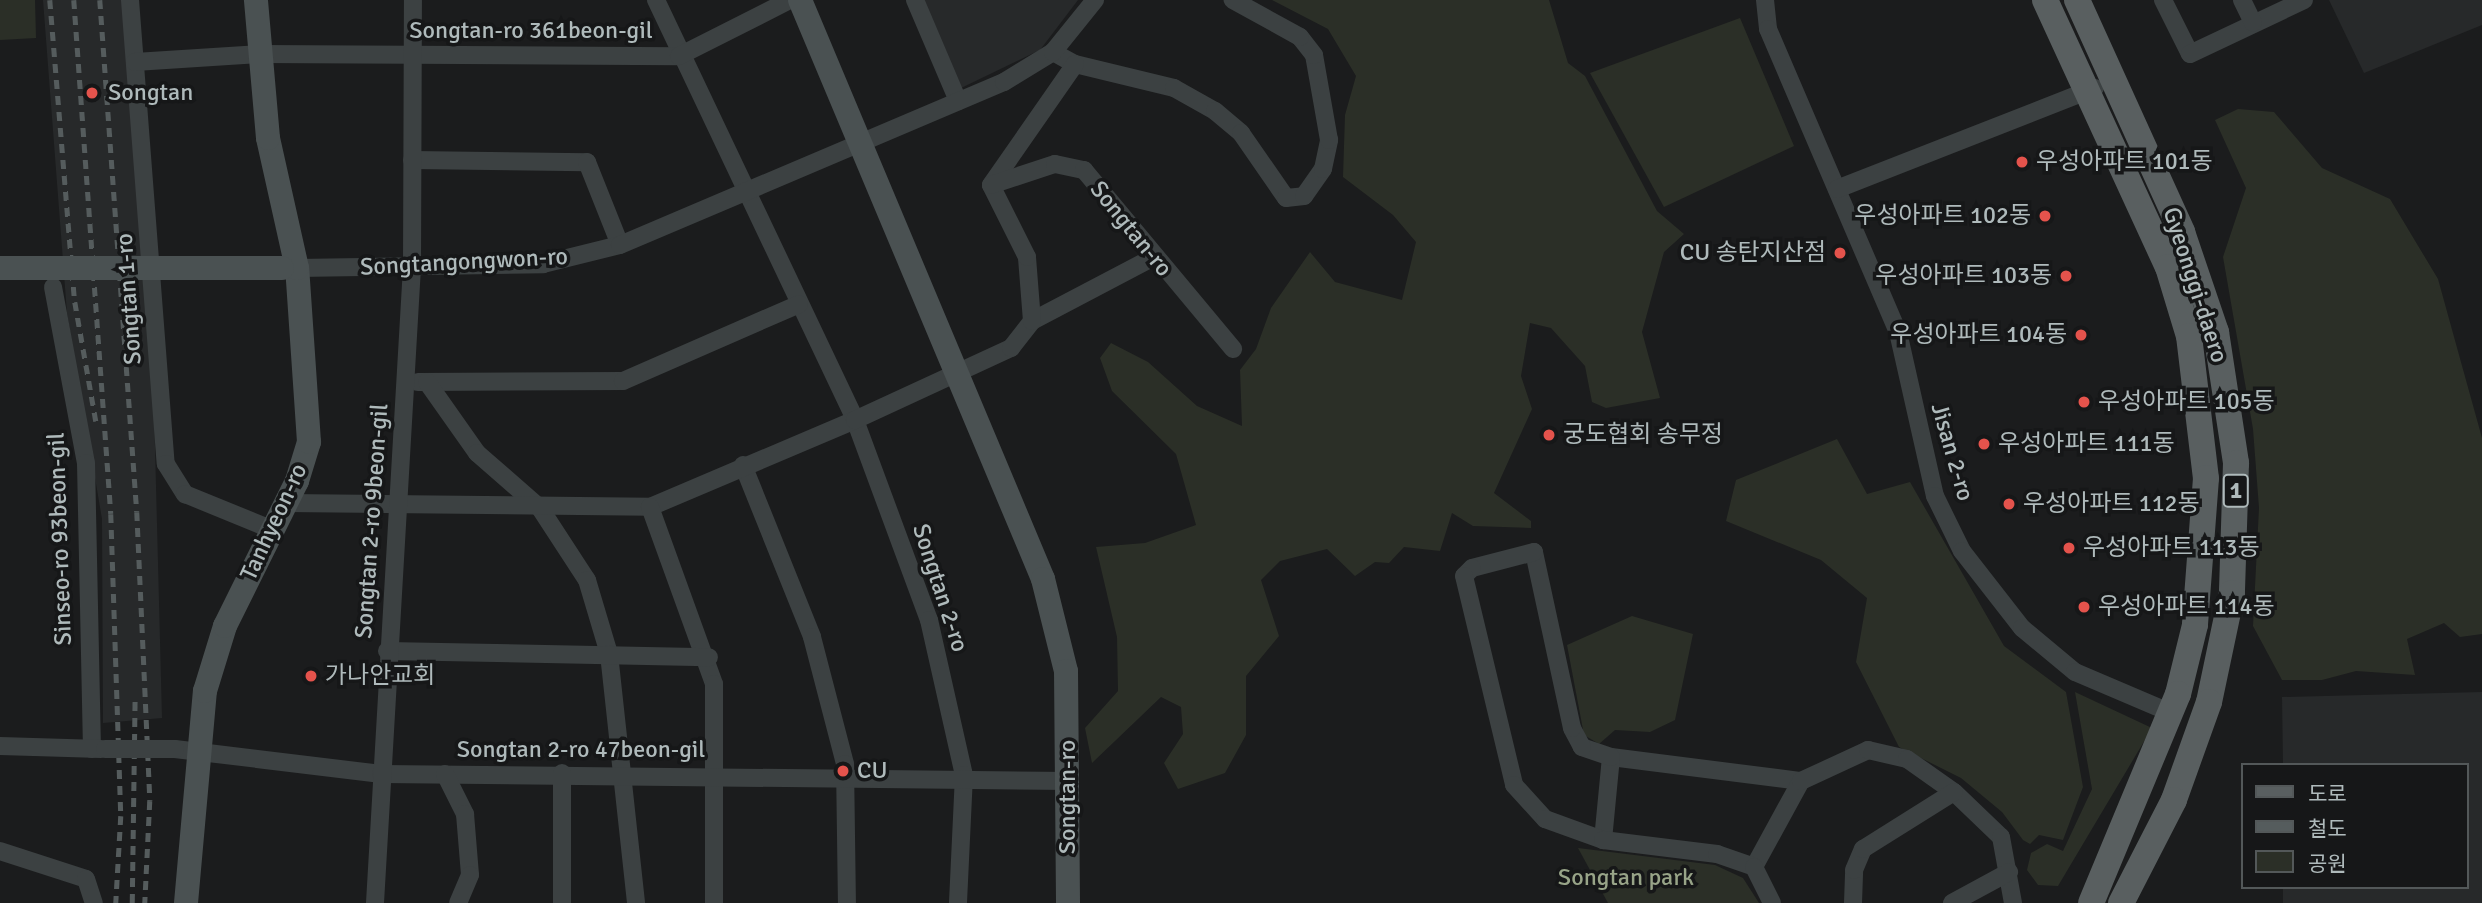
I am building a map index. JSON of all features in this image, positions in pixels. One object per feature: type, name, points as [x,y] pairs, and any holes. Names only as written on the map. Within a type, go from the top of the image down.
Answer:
[{"type":"main road","name":"Gyeonggi-daero","points":[[2045,0],[2168,267],[2199,397],[2206,478],[2203,558],[2195,625],[2171,713],[2091,903]]},
{"type":"main road","name":"Gyeonggi-daero","points":[[2077,0],[2182,232],[2216,332],[2232,411],[2236,475],[2232,593],[2209,702],[2174,800],[2121,903]]},
{"type":"street","name":"Songtan 1-ro","points":[[130,0],[166,464],[185,494],[273,530]]},
{"type":"street","name":"Tanhyeon-ro","points":[[186,903],[187,749],[225,626],[286,503],[309,442],[311,406],[258,54],[256,0]]},
{"type":"street","name":"Songtan 2-ro 9beon-gil","points":[[375,903],[394,506],[407,382],[412,268],[413,0]]},
{"type":"street","name":"Songtan 2-ro","points":[[656,0],[679,56],[748,192],[855,420],[929,620],[964,775],[958,903]]},
{"type":"street","name":"Songtan-ro 361beon-gil","points":[[258,54],[679,56],[790,0]]},
{"type":"street","name":"Songtan-ro","points":[[800,0],[857,144],[959,374],[1043,579],[1066,671],[1070,781],[1068,903]]},
{"type":"street","points":[[915,0],[958,101]]},
{"type":"street","name":"Songtangongwon-ro","points":[[0,268],[412,268],[543,264],[620,245],[958,101],[1053,52],[1095,0]]},
{"type":"street","points":[[1053,52],[1075,64],[1174,88],[1241,133],[1286,198],[1304,196],[1323,169],[1329,140],[1314,55],[1300,37],[1233,0]]},
{"type":"street","name":"Jisan 2-ro","points":[[1765,0],[1768,29],[1898,332],[1935,496],[1962,551],[2022,628],[2075,672],[2171,713]]},
{"type":"street","points":[[2163,0],[2190,54],[2300,2]]},
{"type":"street","points":[[2242,0],[2253,23]]},
{"type":"street","points":[[135,62],[258,54]]},
{"type":"street","points":[[1032,321],[1027,257],[991,184],[1075,64]]},
{"type":"street","points":[[1838,189],[2113,80]]},
{"type":"street","points":[[412,160],[587,162],[620,245]]},
{"type":"street","name":"Songtan-ro","points":[[991,184],[1055,164],[1084,170],[1233,349]]},
{"type":"street","points":[[286,503],[540,508],[650,507],[959,374],[1011,348],[1032,321],[1154,257]]},
{"type":"street","name":"Sinseo-ro 93beon-gil","points":[[54,287],[86,463],[99,749]]},
{"type":"street","points":[[407,382],[623,382],[799,304]]},
{"type":"street","points":[[427,382],[477,453],[540,508],[580,563],[609,654],[636,903]]},
{"type":"street","points":[[743,465],[811,637],[847,775],[847,903]]},
{"type":"street","points":[[650,507],[709,657],[713,903]]},
{"type":"street","points":[[1772,903],[1754,867],[1717,854],[1603,840],[1545,818],[1514,785],[1464,576],[1472,568],[1534,552],[1572,728],[1582,747],[1611,757],[1801,781],[1868,750],[1907,760],[1954,792],[2001,837],[2013,903]]},
{"type":"street","points":[[387,652],[709,657]]},
{"type":"street","name":"Songtan 2-ro 47beon-gil","points":[[0,746],[187,749],[381,774],[964,775]]},
{"type":"street","points":[[1603,840],[1611,757]]},
{"type":"street","points":[[562,773],[562,903]]},
{"type":"street","points":[[445,774],[465,814],[470,875],[458,903]]},
{"type":"street","points":[[964,775],[1070,781]]},
{"type":"street","points":[[1754,867],[1801,781]]},
{"type":"street","points":[[1853,903],[1854,870],[1863,849],[1954,792]]},
{"type":"street","points":[[0,851],[86,879],[88,901]]},
{"type":"street","points":[[1952,903],[2009,872]]},
{"type":"shaded area","points":[[43,0],[124,0],[154,408],[162,718],[103,723],[102,519],[67,313]]},
{"type":"shaded area","points":[[923,0],[1078,0],[1040,50],[959,89]]},
{"type":"shaded area","points":[[2329,0],[2482,0],[2482,25],[2364,73]]},
{"type":"shaded area","points":[[2482,692],[2482,903],[2283,903],[2283,889],[2468,889],[2468,763],[2283,763],[2282,697]]},
{"type":"green space","points":[[0,0],[35,0],[36,38],[0,40]]},
{"type":"green space","points":[[1272,0],[1549,0],[1568,63],[1585,76],[1657,211],[1684,234],[1664,252],[1642,332],[1660,398],[1606,408],[1592,402],[1585,366],[1551,328],[1530,323],[1521,376],[1532,409],[1494,493],[1531,521],[1531,528],[1473,526],[1452,513],[1440,551],[1404,547],[1389,563],[1375,562],[1355,576],[1327,549],[1280,561],[1261,580],[1279,636],[1246,676],[1246,735],[1225,773],[1178,789],[1164,763],[1183,734],[1181,707],[1161,697],[1092,763],[1085,728],[1118,691],[1117,637],[1096,547],[1145,543],[1196,525],[1176,454],[1112,391],[1100,358],[1111,343],[1148,362],[1197,406],[1242,426],[1240,370],[1256,349],[1271,308],[1310,252],[1335,282],[1402,300],[1416,242],[1393,215],[1343,177],[1345,115],[1356,76],[1328,29]]},
{"type":"green space","points":[[1740,18],[1794,146],[1664,207],[1590,73]]},
{"type":"green space","points":[[2238,109],[2274,112],[2322,168],[2390,199],[2438,279],[2482,438],[2482,634],[2460,637],[2444,623],[2407,639],[2415,675],[2356,671],[2322,680],[2282,680],[2253,626],[2259,508],[2253,429],[2223,257],[2246,188],[2215,120]]},
{"type":"green space","points":[[1837,439],[1867,494],[1910,482],[2004,646],[2066,692],[2083,787],[2063,840],[2039,835],[2030,844],[2023,840],[2002,812],[1961,778],[1899,747],[1856,662],[1867,598],[1821,560],[1726,521],[1736,480]]},
{"type":"green space","points":[[1632,616],[1693,634],[1675,720],[1650,732],[1615,730],[1599,744],[1584,735],[1567,645]]},
{"type":"green space","points":[[2075,692],[2152,728],[2058,886],[2038,885],[2027,870],[2031,853],[2047,844],[2063,851],[2092,789]]},
{"type":"green space","name":"Songtan park","points":[[1578,848],[1715,865],[1743,878],[1759,903],[1608,903]]},
{"type":"railway","points":[[50,0],[75,302],[96,421]]},
{"type":"railway","points":[[74,0],[111,514],[121,816],[116,903]]},
{"type":"railway","points":[[100,0],[137,512],[150,801],[145,903]]},
{"type":"railway","points":[[132,903],[135,699]]},
{"type":"place","name":"Songtan","points":[[92,93]]},
{"type":"place","name":"우성아파트 101동","points":[[2022,162]]},
{"type":"place","name":"우성아파트 102동","points":[[2045,216]]},
{"type":"place","name":"CU 송탄지산점","points":[[1840,253]]},
{"type":"place","name":"우성아파트 103동","points":[[2066,276]]},
{"type":"place","name":"우성아파트 104동","points":[[2081,335]]},
{"type":"place","name":"우성아파트 105동","points":[[2084,402]]},
{"type":"place","name":"궁도협회 송무정","points":[[1549,435]]},
{"type":"place","name":"우성아파트 111동","points":[[1984,444]]},
{"type":"place","name":"우성아파트 112동","points":[[2009,504]]},
{"type":"place","name":"우성아파트 113동","points":[[2069,548]]},
{"type":"place","name":"우성아파트 114동","points":[[2084,607]]},
{"type":"place","name":"가나안교회","points":[[311,676]]},
{"type":"place","name":"CU","points":[[843,771]]}]
